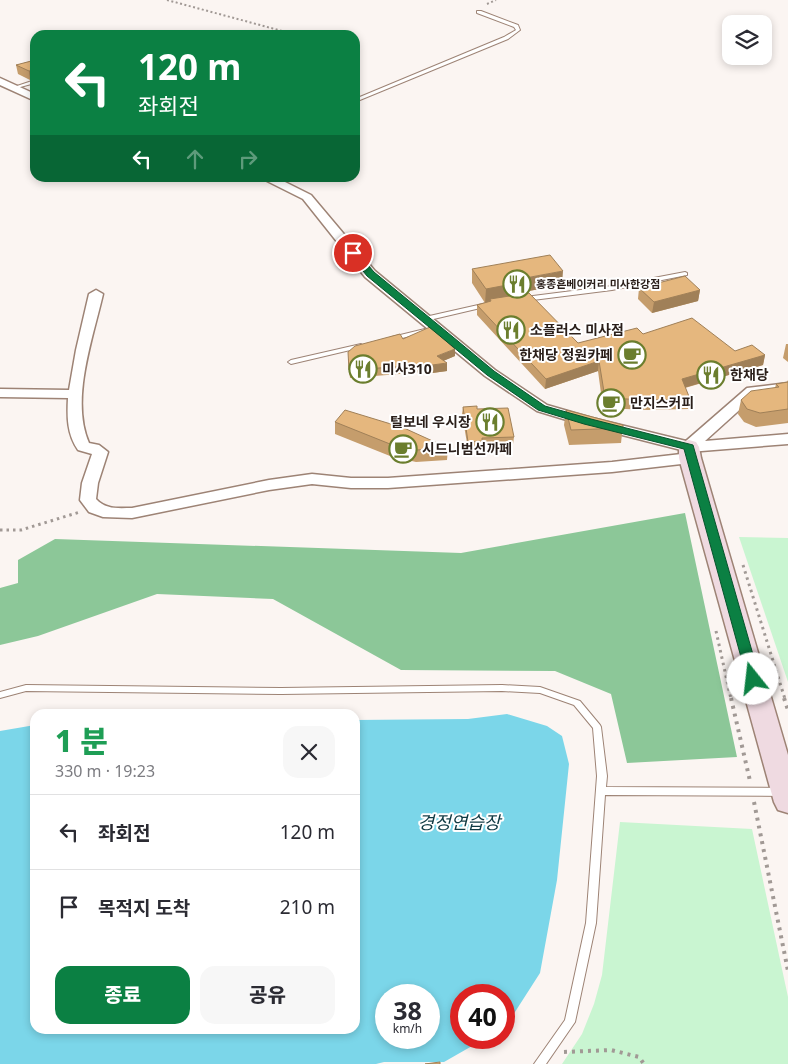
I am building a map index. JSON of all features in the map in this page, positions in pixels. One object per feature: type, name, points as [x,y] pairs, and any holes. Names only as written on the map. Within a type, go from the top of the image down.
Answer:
[{"type":"street","points":[[0,81],[30,96]]},
{"type":"street","points":[[277,182],[307,197],[370,274],[490,373],[542,408],[690,453]]},
{"type":"street","points":[[96,294],[74,394],[76,433],[82,447],[94,448],[100,452],[88,492],[88,500],[94,508],[110,512],[132,513],[269,485],[312,479],[351,483],[388,483],[612,467],[788,438]]},
{"type":"street","points":[[690,453],[752,390],[788,387]]},
{"type":"street","points":[[0,393],[74,394]]},
{"type":"street","points":[[690,453],[787,795]]},
{"type":"lane","points":[[360,99],[506,38],[518,30],[516,26],[478,12]]},
{"type":"lane","points":[[13,88],[30,83]]},
{"type":"lane","points":[[519,300],[612,288],[685,274]]},
{"type":"lane","points":[[388,339],[491,305]]},
{"type":"lane","points":[[291,362],[369,344]]},
{"type":"lane","points":[[0,695],[26,688],[281,691],[398,688],[540,690],[577,703],[596,728],[602,776],[591,923],[570,1022],[539,1064]]},
{"type":"lane","points":[[601,791],[752,792],[787,795]]},
{"type":"path","points":[[167,0],[278,30]]},
{"type":"path","points":[[0,530],[21,530],[94,508]]},
{"type":"path","points":[[740,556],[788,710]]},
{"type":"path","points":[[715,627],[752,792],[788,971]]},
{"type":"path","points":[[548,1052],[611,1050],[639,1057],[644,1064]]},
{"type":"green space","points":[[685,513],[737,757],[627,763],[611,694],[555,671],[401,670],[273,599],[157,594],[38,636],[0,645],[0,588],[18,583],[18,560],[55,539],[461,553]]},
{"type":"green space","points":[[739,537],[788,538],[788,682]]},
{"type":"green space","points":[[620,822],[752,829],[788,997],[788,1064],[562,1064],[582,1034],[594,1004],[602,975]]},
{"type":"water","name":"경정연습장","points":[[507,714],[547,726],[562,736],[569,764],[557,880],[540,973],[515,1012],[515,984],[450,984],[450,1049],[467,1049],[444,1062],[384,1062],[376,1064],[0,1064],[0,731],[30,726],[30,1034],[360,1034],[360,720],[468,719]]},
{"type":"building","points":[[30,61],[30,71],[29,71],[16,65]]},
{"type":"building","points":[[550,255],[563,271],[520,279],[523,282],[486,289],[472,269]]},
{"type":"building","points":[[685,276],[700,290],[654,302],[639,288]]},
{"type":"building","points":[[529,293],[578,343],[637,328],[643,334],[692,318],[735,351],[752,345],[765,355],[682,379],[690,399],[605,398],[599,361],[546,379],[477,305],[491,301],[490,299]]},
{"type":"building","points":[[430,327],[455,349],[437,356],[447,363],[349,370],[348,352],[355,346],[400,334],[403,339]]},
{"type":"building","points":[[788,382],[788,409],[760,413],[747,409],[741,400],[751,391],[779,387],[776,384]]},
{"type":"building","points":[[477,406],[477,409],[508,408],[514,437],[482,438],[482,441],[468,442],[463,407]]},
{"type":"building","points":[[345,410],[404,428],[448,448],[417,450],[390,444],[335,422]]},
{"type":"building","points":[[566,410],[623,425],[623,428],[571,430]]},
{"type":"place","name":"홍종흔베이커리 미사한강점","points":[[517,284]]},
{"type":"place","name":"소플러스 미사점","points":[[511,330]]},
{"type":"place","name":"한채당 정원카페","points":[[632,355]]},
{"type":"place","name":"미사310","points":[[363,369]]},
{"type":"place","name":"한채당","points":[[711,375]]},
{"type":"place","name":"만지스커피","points":[[611,403]]},
{"type":"place","name":"털보네 우시장","points":[[490,422]]},
{"type":"place","name":"시드니범선까페","points":[[403,449]]},
{"type":"route","points":[[353,253],[370,274],[490,373],[542,408],[588,422],[689,447],[690,458],[753,679]]}]
